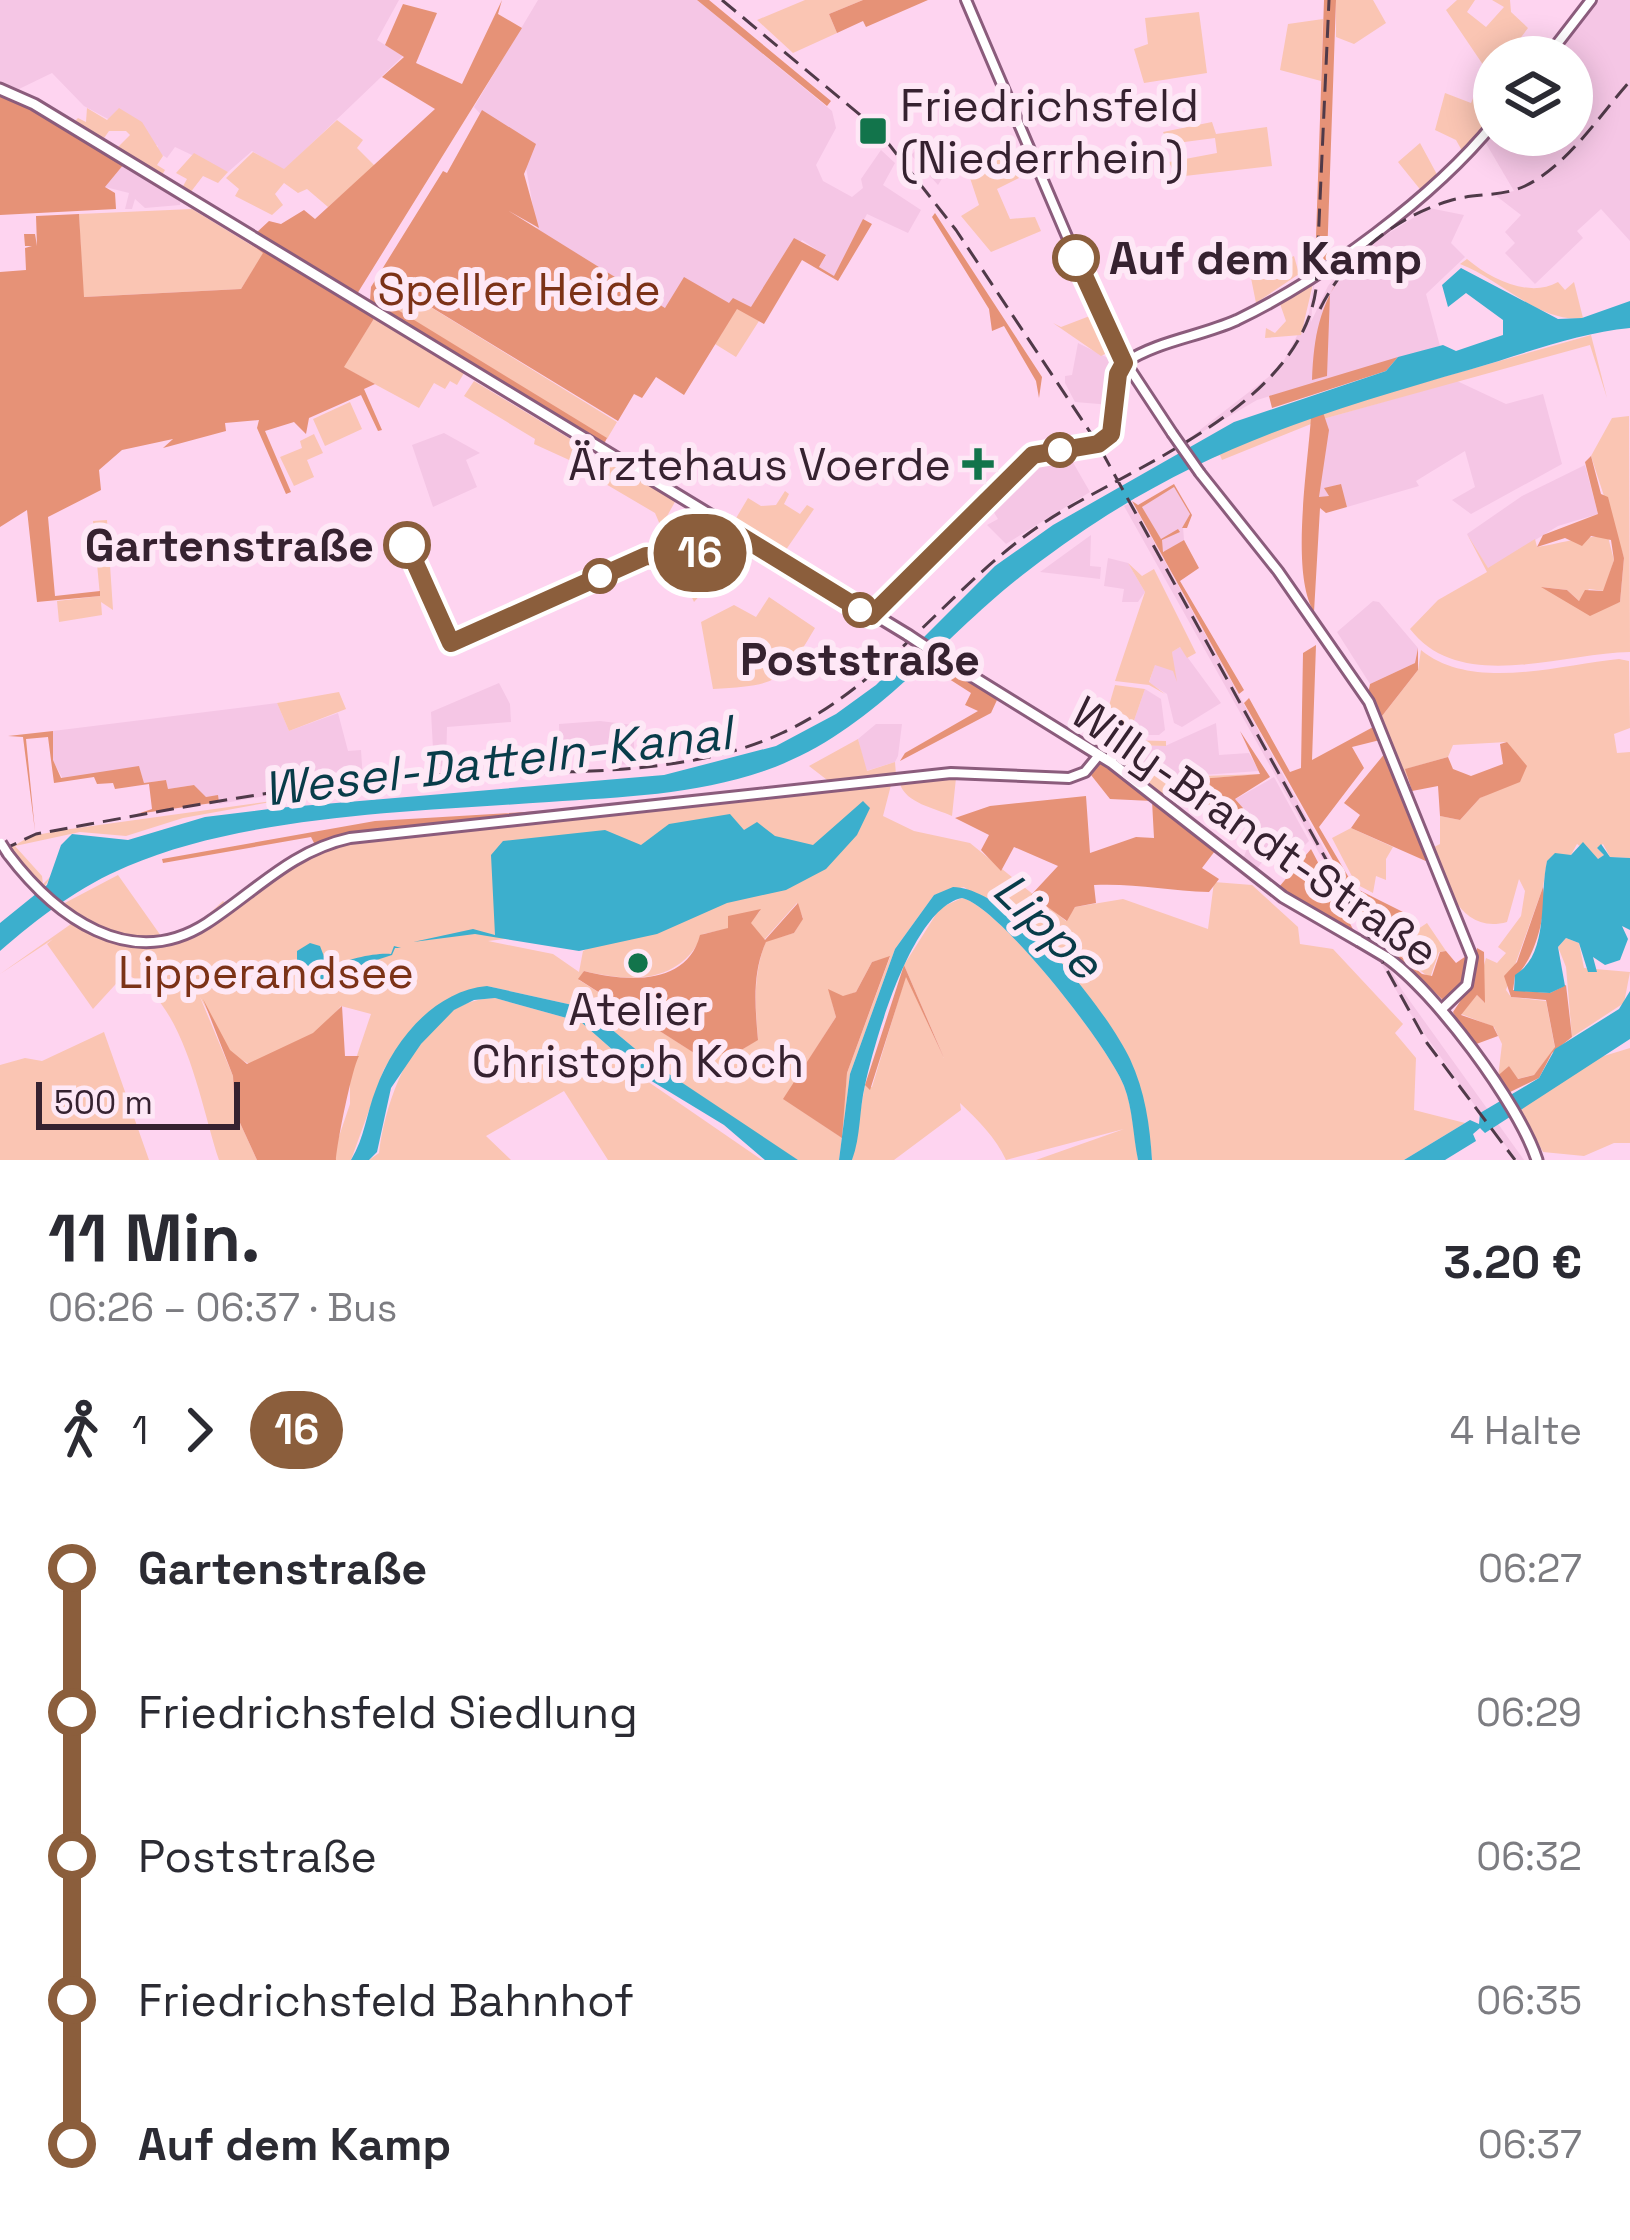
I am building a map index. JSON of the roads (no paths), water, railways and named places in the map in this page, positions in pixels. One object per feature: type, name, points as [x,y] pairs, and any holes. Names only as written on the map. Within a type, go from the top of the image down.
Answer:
[{"type":"main road","points":[[966,0],[1124,363],[1200,473],[1328,639],[1375,714],[1470,949],[1471,977],[1441,1010]]},
{"type":"main road","points":[[1563,36],[1591,0]]},
{"type":"main road","points":[[0,89],[370,311]]},
{"type":"main road","points":[[1124,363],[1159,344],[1234,321],[1358,244],[1445,180],[1473,147]]},
{"type":"main road","points":[[160,181],[185,204]]},
{"type":"main road","points":[[364,294],[370,311]]},
{"type":"main road","name":"Willy-Brandt-Straße","points":[[370,311],[710,517],[714,538],[736,533],[1112,763],[1283,897],[1386,957],[1441,1010],[1515,1116],[1537,1160]]},
{"type":"main road","points":[[1111,742],[1112,763]]},
{"type":"main road","points":[[1,842],[34,884],[64,911],[106,936],[160,941],[205,924],[292,859],[350,838],[951,773],[1069,778],[1085,772],[1099,755]]},
{"type":"main road","points":[[1452,1002],[1449,1012],[1455,1029]]},
{"type":"water","points":[[1461,268],[1558,319],[1582,318],[1630,301],[1630,328],[1570,339],[1351,405],[1188,470],[1135,498],[1029,570],[840,733],[764,771],[658,794],[335,818],[226,836],[110,874],[61,903],[0,951],[0,923],[47,885],[61,845],[72,834],[128,840],[205,817],[277,808],[664,775],[776,746],[836,714],[876,685],[995,566],[1053,525],[1234,422],[1386,371],[1398,357],[1443,345],[1456,351],[1503,335],[1503,320],[1466,293],[1448,307],[1442,285]]},
{"type":"water","points":[[863,801],[870,808],[857,835],[826,869],[786,890],[727,903],[657,934],[579,951],[475,934],[413,942],[473,929],[495,935],[491,855],[503,841],[605,830],[641,845],[669,824],[730,814],[744,830],[757,822],[775,836],[813,845]]},
{"type":"water","points":[[1583,842],[1598,859],[1604,855],[1597,848],[1601,844],[1610,857],[1630,858],[1630,930],[1622,926],[1628,939],[1620,960],[1605,965],[1593,957],[1597,972],[1588,972],[1579,943],[1566,938],[1558,947],[1565,986],[1550,993],[1514,991],[1515,975],[1526,966],[1538,939],[1547,861],[1555,853],[1571,855]]},
{"type":"water","points":[[953,887],[1002,907],[1054,955],[1100,1011],[1130,1059],[1139,1084],[1152,1160],[1138,1160],[1124,1086],[1098,1041],[1026,951],[1001,925],[962,898],[944,907],[912,950],[870,1064],[852,1160],[839,1160],[850,1074],[895,949],[934,895]]},
{"type":"water","points":[[310,943],[320,946],[335,967],[362,957],[391,954],[394,946],[401,948],[395,948],[392,955],[355,967],[327,993],[297,960],[297,951]]},
{"type":"water","points":[[487,986],[586,1008],[651,1062],[798,1160],[765,1160],[724,1125],[640,1074],[581,1022],[495,998],[474,1000],[454,1010],[421,1044],[391,1088],[377,1152],[369,1160],[351,1160],[383,1071],[404,1037],[449,998]]},
{"type":"water","points":[[1630,991],[1630,1039],[1485,1133],[1480,1128],[1473,1134],[1476,1141],[1445,1160],[1404,1160],[1470,1120],[1479,1124],[1480,1113],[1539,1078],[1555,1049],[1619,1009]]},
{"type":"railway","points":[[722,0],[877,129],[956,230],[1096,441],[1427,1043],[1515,1160]]},
{"type":"railway","points":[[0,851],[36,834],[312,787],[405,777],[597,771],[694,760],[782,733],[822,711],[859,685],[1028,534],[1218,421],[1283,363],[1304,328],[1316,289],[1329,0]]},
{"type":"railway","points":[[1320,309],[1358,256],[1411,216],[1452,200],[1507,192],[1541,177],[1569,153],[1630,81]]},
{"type":"place","name":"Friedrichsfeld (Niederrhein)","points":[[873,131]]},
{"type":"place","name":"Auf dem Kamp","points":[[1076,258]]},
{"type":"place","name":"Ärztehaus Voerde","points":[[978,464]]},
{"type":"place","name":"Gartenstraße","points":[[407,545]]},
{"type":"place","name":"Poststraße","points":[[860,610]]},
{"type":"place","name":"Atelier Christoph Koch","points":[[638,963]]},
{"type":"park label","name":"Speller Heide","points":[[519,289]]},
{"type":"park label","name":"Lipperandsee","points":[[266,972]]},
{"type":"water label","name":"Wesel-Datteln-Kanal","points":[[497,761]]},
{"type":"water label","name":"Lippe","points":[[1048,926]]}]
